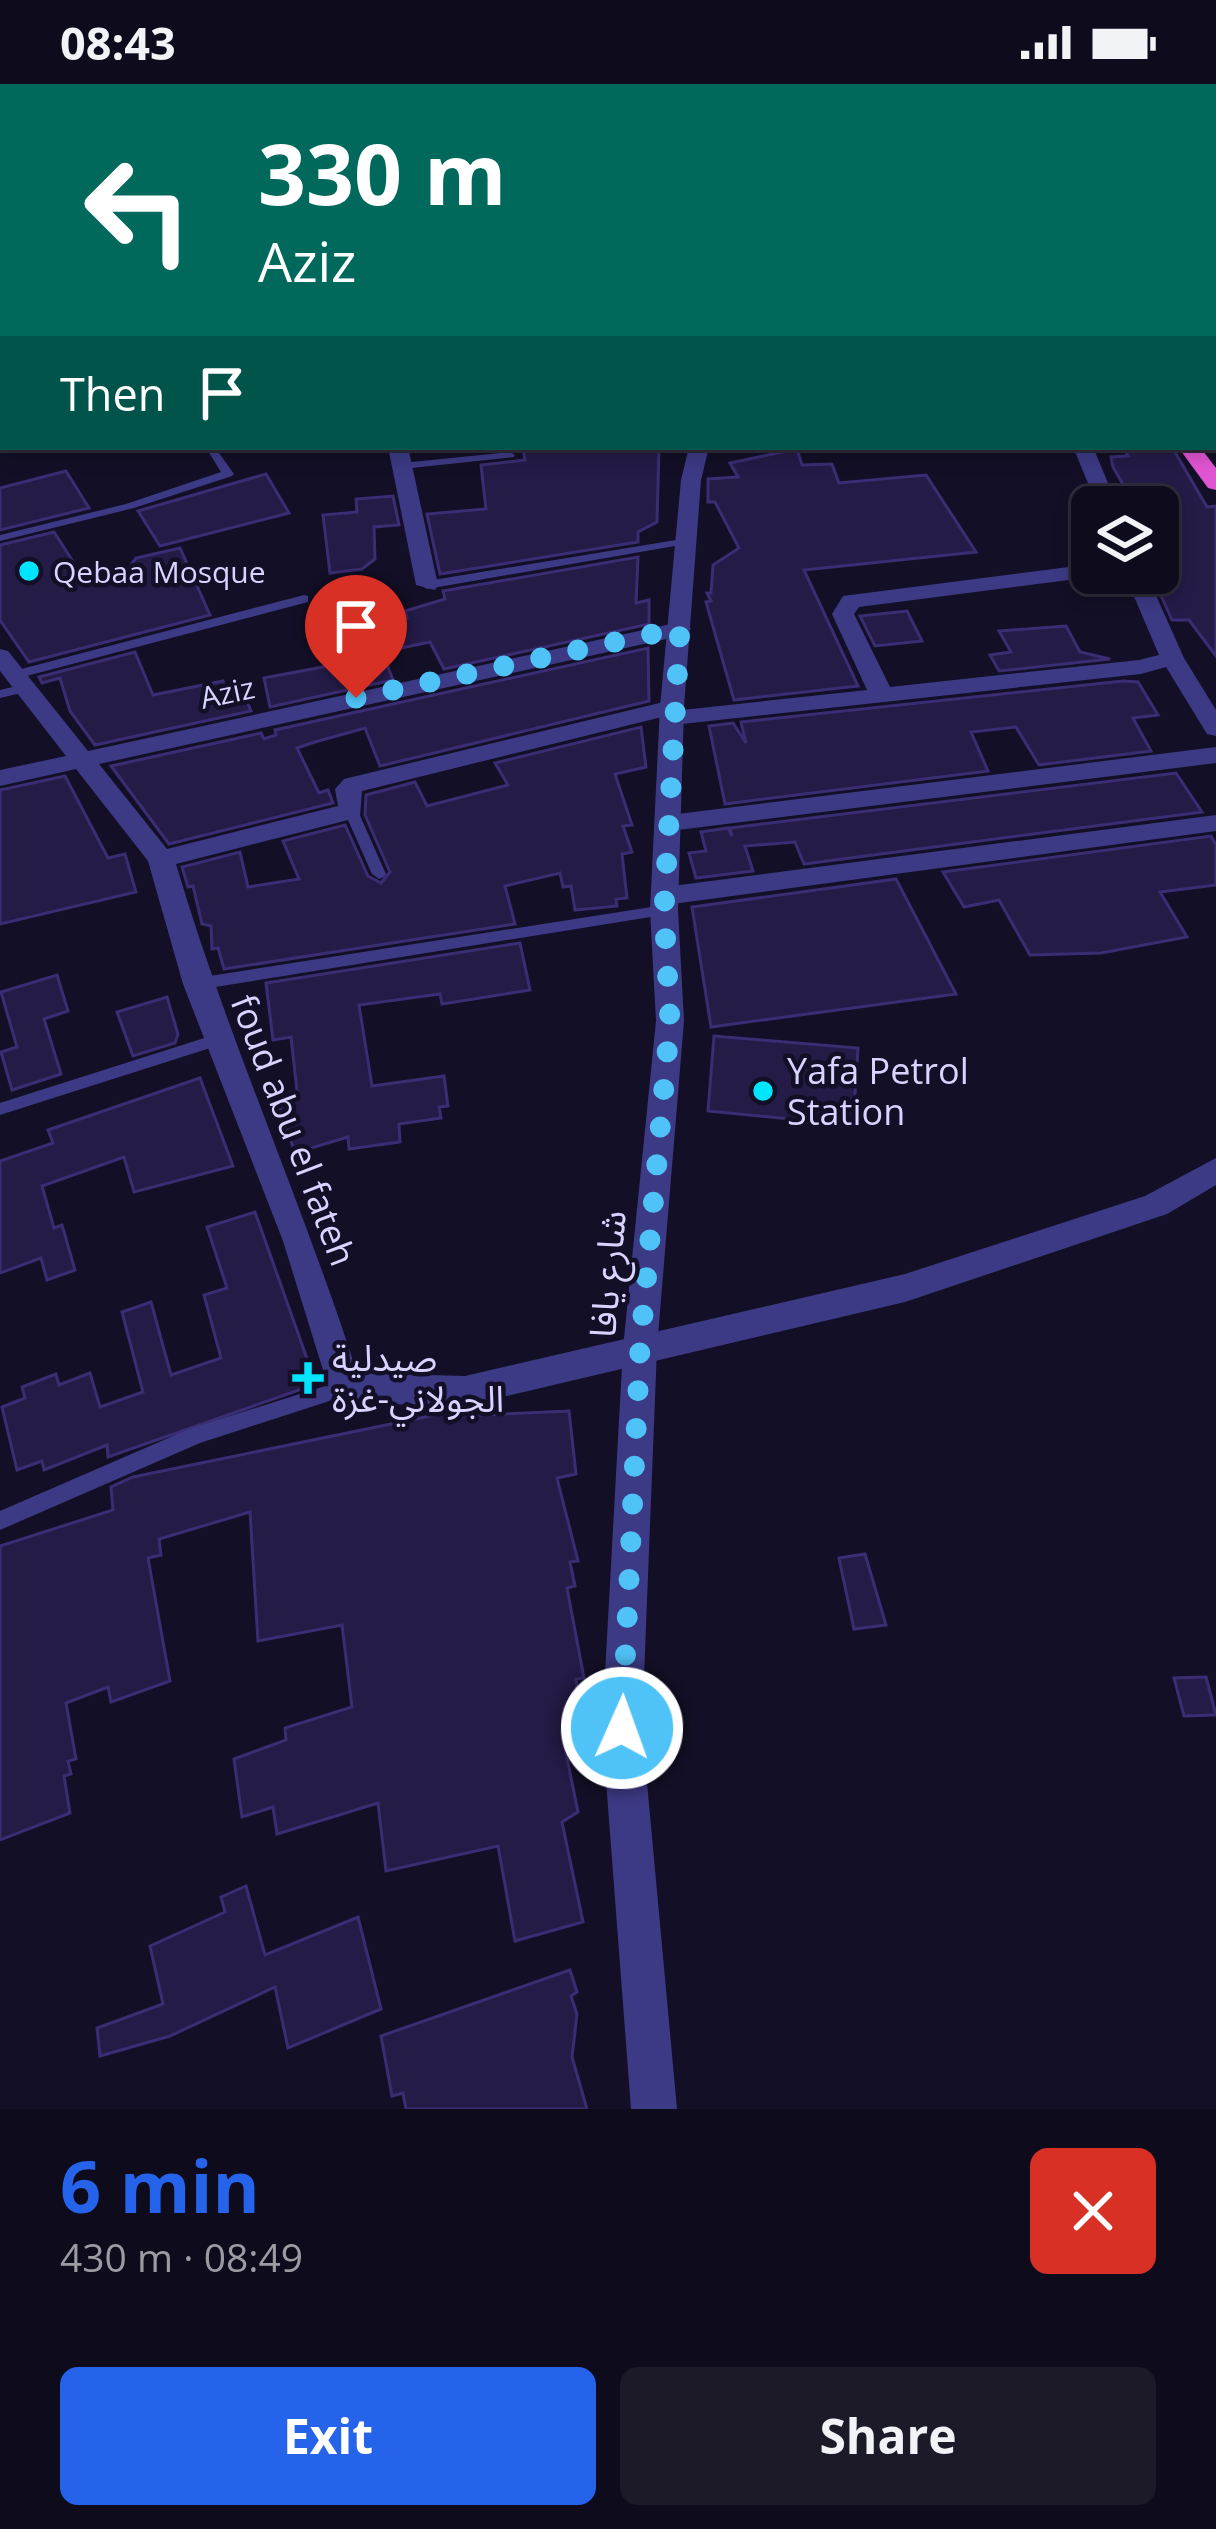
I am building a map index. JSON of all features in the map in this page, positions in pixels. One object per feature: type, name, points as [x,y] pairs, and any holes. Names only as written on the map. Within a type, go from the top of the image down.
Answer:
[{"type":"highway","points":[[1191,450],[1216,483]]},
{"type":"street","name":"شارع يافا","points":[[654,2109],[622,1728],[640,1348],[670,1021],[664,903],[672,712],[691,480],[698,450]]},
{"type":"street","points":[[1084,450],[1099,486]]},
{"type":"street","points":[[400,456],[428,585]]},
{"type":"street","points":[[880,694],[843,614],[850,601],[1071,574]]},
{"type":"street","points":[[1144,594],[1172,658],[1216,729]]},
{"type":"street","name":"Aziz","points":[[0,778],[680,628]]},
{"type":"street","points":[[161,859],[351,811],[348,789],[353,785],[672,712],[1142,667],[1172,658]]},
{"type":"street","name":"foud abu el fateh","points":[[10,678],[161,859],[197,983],[298,1241],[344,1388]]},
{"type":"street","points":[[670,823],[1216,755]]},
{"type":"street","points":[[664,903],[1216,823]]},
{"type":"street","points":[[344,1388],[465,1390],[905,1288],[1156,1205],[1216,1170]]},
{"type":"lane","points":[[0,538],[130,506],[228,474],[213,451],[217,450]]},
{"type":"lane","points":[[400,456],[510,455]]},
{"type":"lane","points":[[428,585],[688,541]]},
{"type":"lane","points":[[10,678],[304,599]]},
{"type":"lane","points":[[351,811],[379,874]]},
{"type":"lane","points":[[197,983],[664,903]]},
{"type":"lane","points":[[0,1109],[220,1039]]},
{"type":"lane","points":[[0,1521],[196,1435],[344,1388]]},
{"type":"building","points":[[523,450],[659,450],[657,522],[638,532],[638,542],[440,574],[427,514],[486,509],[481,465],[525,460]]},
{"type":"building","points":[[797,450],[802,465],[832,464],[839,483],[926,475],[976,552],[804,570],[858,686],[734,700],[706,602],[711,601],[707,593],[711,593],[713,565],[739,548],[715,502],[708,502],[708,479],[738,477],[730,463]]},
{"type":"building","points":[[1125,450],[1174,450],[1207,507],[1216,506],[1216,656],[1189,620],[1172,620],[1160,594],[1179,594],[1179,486],[1124,486],[1111,457],[1128,456]]},
{"type":"building","points":[[66,471],[89,508],[0,530],[0,488]]},
{"type":"building","points":[[266,474],[289,513],[160,546],[138,511]]},
{"type":"building","points":[[393,496],[399,525],[374,527],[375,559],[362,569],[330,573],[323,515],[357,512],[356,499]]},
{"type":"building","points":[[54,532],[87,583],[124,574],[136,558],[180,548],[210,615],[29,662],[0,620],[0,545]]},
{"type":"building","points":[[638,557],[636,603],[649,600],[649,624],[444,669],[430,642],[382,652],[393,680],[270,707],[264,678],[360,660],[352,626],[407,618],[405,611],[445,599],[443,591]]},
{"type":"building","points":[[907,611],[922,641],[875,646],[860,616]]},
{"type":"building","points":[[1066,626],[1080,652],[1110,659],[999,671],[990,655],[1011,652],[999,631]]},
{"type":"building","points":[[648,648],[649,701],[380,766],[365,728],[315,742],[297,748],[319,793],[328,790],[333,803],[169,844],[111,766],[261,733],[264,739],[276,735],[275,730]]},
{"type":"building","points":[[135,652],[153,695],[223,681],[225,686],[239,683],[251,711],[95,745],[70,711],[60,678],[42,683],[39,677]]},
{"type":"building","points":[[1138,682],[1158,715],[1133,718],[1151,751],[1039,765],[1016,727],[971,732],[988,771],[725,804],[709,726],[733,723],[746,743],[741,722]]},
{"type":"building","points":[[641,727],[646,767],[615,774],[632,825],[623,826],[632,852],[622,854],[627,898],[616,899],[617,906],[575,910],[571,886],[563,887],[560,873],[505,886],[515,924],[224,969],[218,948],[212,949],[211,926],[202,924],[193,886],[188,887],[182,867],[240,852],[248,887],[299,879],[283,841],[345,825],[368,876],[381,883],[390,872],[365,815],[366,795],[415,782],[427,806],[508,785],[495,763]]},
{"type":"building","points":[[1176,773],[1202,812],[804,864],[795,842],[745,846],[753,871],[696,878],[689,853],[706,851],[701,832],[728,828],[732,836],[730,828]]},
{"type":"building","points":[[65,776],[108,858],[125,854],[136,892],[0,924],[0,790]]},
{"type":"building","points":[[1211,836],[1216,845],[1216,885],[1160,892],[1187,937],[1101,953],[1030,955],[999,900],[964,907],[943,872]]},
{"type":"building","points":[[896,879],[956,994],[711,1027],[692,907]]},
{"type":"building","points":[[520,943],[530,990],[442,1004],[440,994],[359,1005],[372,1086],[444,1076],[448,1106],[439,1107],[441,1118],[399,1124],[400,1142],[349,1149],[348,1137],[295,1153],[276,1097],[297,1091],[291,1037],[273,1040],[266,983]]},
{"type":"building","points":[[57,975],[68,1011],[44,1019],[61,1074],[12,1090],[1,1052],[17,1047],[1,992]]},
{"type":"building","points":[[167,997],[178,1034],[175,1043],[133,1056],[117,1012]]},
{"type":"building","points":[[714,1036],[858,1048],[853,1125],[708,1111]]},
{"type":"building","points":[[200,1078],[233,1166],[134,1192],[124,1157],[42,1186],[54,1228],[62,1225],[75,1270],[47,1280],[41,1258],[0,1273],[0,1161],[53,1143],[48,1130]]},
{"type":"building","points":[[255,1212],[316,1384],[108,1457],[107,1445],[44,1470],[42,1461],[17,1470],[2,1407],[25,1398],[22,1387],[56,1374],[59,1385],[90,1373],[100,1407],[143,1392],[122,1312],[151,1302],[171,1375],[221,1358],[204,1295],[227,1288],[207,1227]]},
{"type":"building","points":[[459,1410],[461,1416],[569,1411],[576,1474],[557,1478],[578,1561],[570,1562],[575,1586],[567,1588],[584,1678],[576,1679],[583,1744],[565,1748],[578,1812],[562,1822],[583,1922],[515,1941],[498,1846],[386,1871],[378,1803],[277,1834],[273,1807],[242,1817],[234,1759],[286,1740],[285,1728],[352,1707],[342,1625],[258,1641],[250,1512],[159,1539],[161,1555],[148,1558],[170,1681],[111,1702],[108,1687],[66,1703],[76,1759],[68,1761],[71,1774],[64,1776],[70,1813],[0,1840],[0,1546],[113,1510],[111,1487],[133,1477]]},
{"type":"building","points":[[865,1554],[886,1625],[854,1629],[839,1558]]},
{"type":"building","points":[[1206,1677],[1216,1715],[1184,1716],[1174,1678]]},
{"type":"building","points":[[246,1886],[265,1955],[358,1917],[381,2009],[288,2048],[275,1987],[170,2036],[100,2056],[97,2028],[163,2004],[150,1946],[225,1912],[221,1897]]},
{"type":"building","points":[[570,1970],[577,1992],[571,1996],[577,2014],[572,2057],[587,2109],[406,2109],[403,2093],[392,2096],[381,2036]]},
{"type":"place","name":"Qebaa Mosque","points":[[29,571]]},
{"type":"place","name":"Yafa Petrol Station","points":[[763,1091]]},
{"type":"place","name":"صيدلية الجولاني-غزة","points":[[308,1378]]},
{"type":"route","points":[[356,698],[680,628],[664,910],[670,1021],[640,1348],[627,1546],[622,1728]]}]
